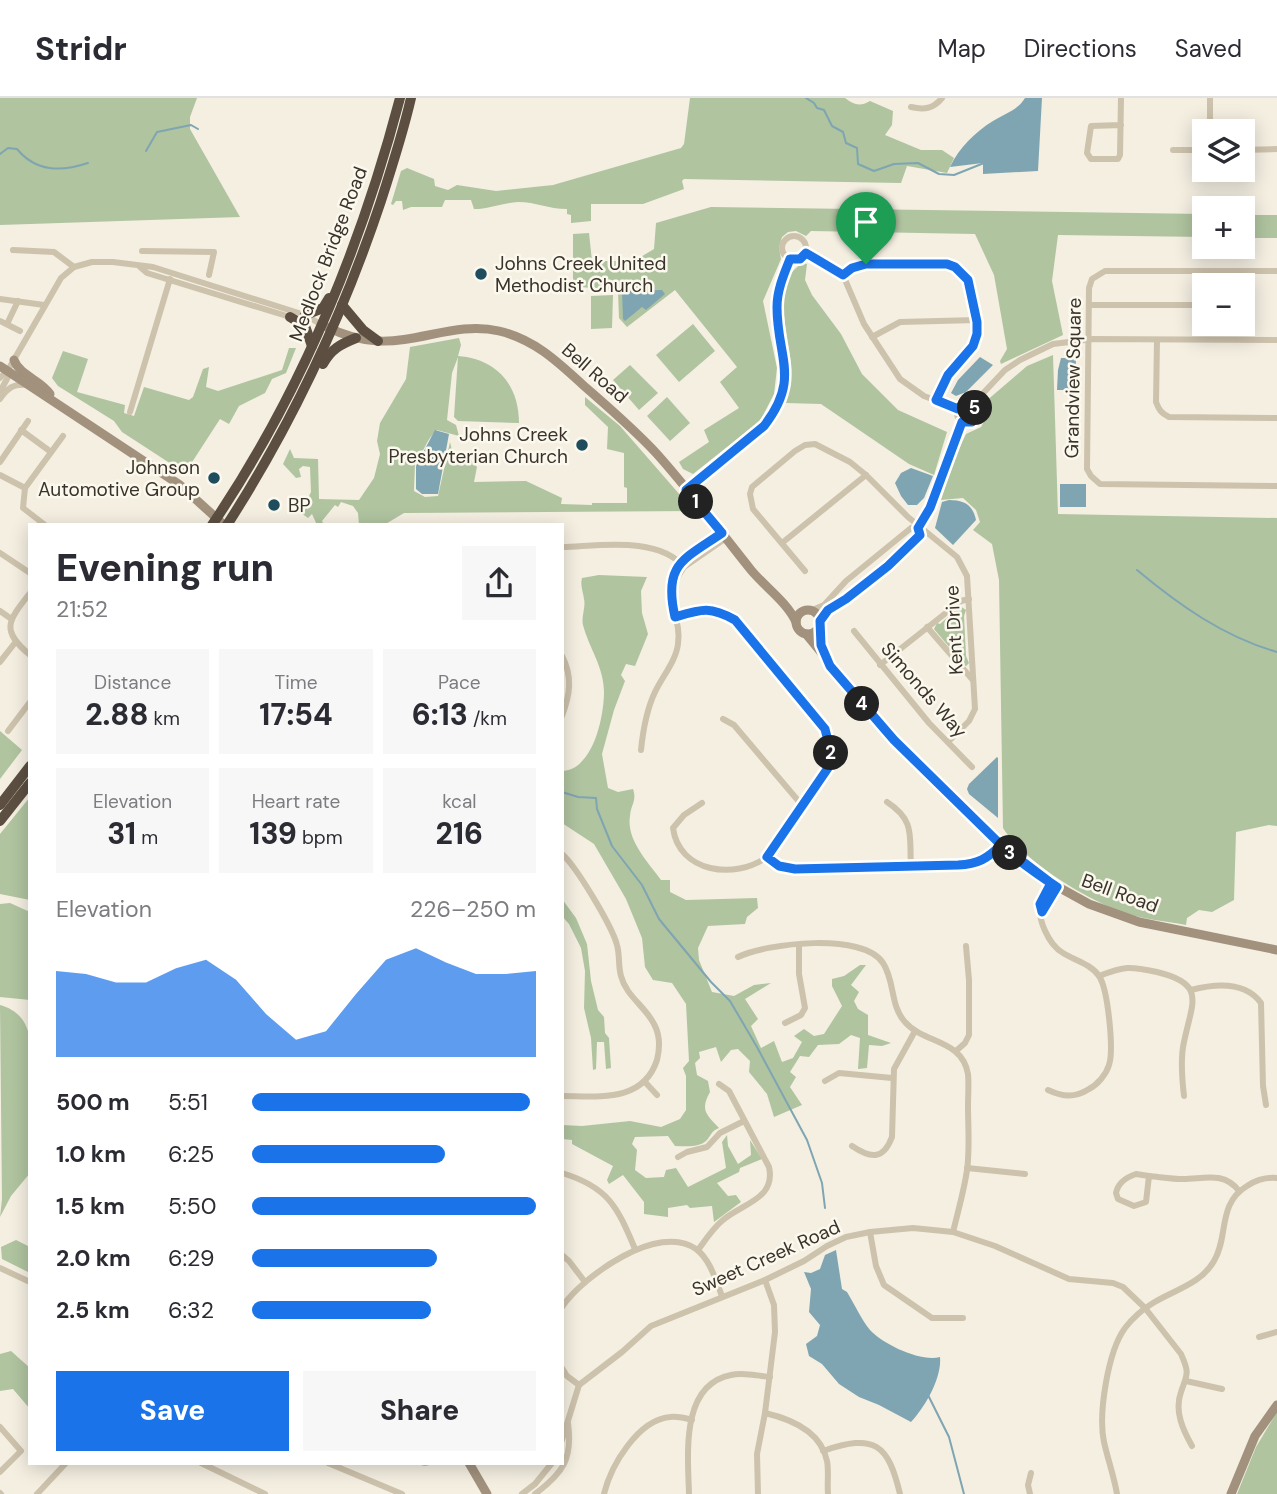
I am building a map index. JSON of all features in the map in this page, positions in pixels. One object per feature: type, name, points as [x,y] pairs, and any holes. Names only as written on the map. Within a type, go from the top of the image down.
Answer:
[{"type":"highway","name":"Medlock Bridge Road","points":[[220,523],[277,441],[293,409],[327,327],[376,184],[400,98]]},
{"type":"highway","name":"Medlock Bridge Road","points":[[220,523],[312,348],[342,305],[378,209],[411,98]]},
{"type":"highway","points":[[305,315],[320,311],[326,305],[349,247],[358,236]]},
{"type":"highway","points":[[342,305],[363,330],[378,341]]},
{"type":"highway","points":[[290,317],[305,326],[312,348]]},
{"type":"highway","points":[[293,409],[305,400],[329,353],[356,338]]},
{"type":"highway","points":[[0,805],[28,769]]},
{"type":"highway","points":[[0,821],[28,786]]},
{"type":"street","points":[[911,107],[932,107],[942,98]]},
{"type":"street","points":[[1121,98],[1121,125],[1120,155],[1118,159],[1091,159],[1087,153],[1091,126],[1121,125]]},
{"type":"street","points":[[1210,98],[1210,119]]},
{"type":"street","points":[[1255,150],[1277,149]]},
{"type":"street","points":[[1173,150],[1192,150]]},
{"type":"street","points":[[798,237],[804,240],[806,253],[800,259],[790,259],[784,255],[782,246],[785,240],[798,237]]},
{"type":"street","points":[[13,250],[54,252],[74,268]]},
{"type":"street","points":[[140,267],[145,251],[214,252],[209,275]]},
{"type":"street","points":[[806,253],[843,275],[856,310],[900,379],[924,396],[958,409]]},
{"type":"street","points":[[686,490],[764,426],[782,395],[785,360],[777,307],[781,281],[790,259]]},
{"type":"street","points":[[0,378],[4,368],[14,360],[61,278],[74,268],[102,261],[153,267],[171,277],[193,284],[305,315],[327,327]]},
{"type":"street","points":[[843,275],[852,268],[866,264],[947,264],[955,267],[968,280],[977,320],[977,334],[973,346],[948,375],[936,400]]},
{"type":"street","name":"Grandview Square","points":[[1277,271],[1105,271],[1092,279],[1089,288],[1087,469],[1100,484],[1277,486]]},
{"type":"street","points":[[130,412],[171,277]]},
{"type":"street","points":[[219,292],[327,327]]},
{"type":"street","points":[[0,299],[44,305]]},
{"type":"street","points":[[18,302],[3,322],[20,331]]},
{"type":"street","points":[[1092,305],[1192,305]]},
{"type":"street","points":[[872,337],[900,322],[977,320]]},
{"type":"street","name":"Bell Road","points":[[327,327],[356,338],[378,341],[477,328],[497,330],[527,341],[560,365],[627,424],[788,609],[801,632],[816,644],[830,666],[894,740],[1001,845],[1054,885],[1103,910],[1139,922],[1277,950]]},
{"type":"street","points":[[972,405],[987,387],[1020,360],[1053,344],[1089,339],[1277,340]]},
{"type":"street","points":[[1157,340],[1156,402],[1159,411],[1169,417],[1277,418]]},
{"type":"street","points":[[14,360],[17,368],[42,385],[55,401]]},
{"type":"street","points":[[4,368],[180,485],[220,523]]},
{"type":"street","points":[[0,392],[8,377],[4,368]]},
{"type":"street","points":[[0,400],[6,390],[13,386],[31,386]]},
{"type":"street","points":[[966,403],[972,405],[977,413],[974,420],[962,422],[958,418],[958,409],[966,403]]},
{"type":"street","points":[[0,462],[28,421]]},
{"type":"street","points":[[806,635],[813,633],[828,610],[881,571],[920,535],[919,527],[930,508],[962,422]]},
{"type":"street","points":[[22,430],[51,452]]},
{"type":"street","points":[[42,523],[23,508],[25,488],[63,436]]},
{"type":"street","name":"Kent Drive","points":[[782,543],[753,509],[752,487],[805,445],[815,444],[850,462],[919,527],[961,562],[967,576],[975,709],[971,718],[948,742]]},
{"type":"street","points":[[0,475],[25,488]]},
{"type":"street","points":[[804,571],[782,543],[866,475]]},
{"type":"street","points":[[796,622],[799,615],[824,605],[846,581],[911,528],[919,527]]},
{"type":"street","points":[[641,750],[650,703],[678,645],[679,634],[671,587],[682,565],[724,536]]},
{"type":"street","points":[[564,547],[646,546],[664,551],[682,565]]},
{"type":"street","points":[[0,553],[28,572]]},
{"type":"street","points":[[872,560],[881,571]]},
{"type":"street","points":[[846,581],[855,592]]},
{"type":"street","name":"Bell Road","points":[[774,595],[793,608],[818,616],[821,645],[830,666]]},
{"type":"street","points":[[28,596],[10,618],[9,635],[14,644],[28,654]]},
{"type":"street","points":[[880,665],[961,601],[969,599]]},
{"type":"street","points":[[675,617],[705,609],[717,610],[735,620],[825,729],[831,753],[828,768],[767,857],[758,864],[743,869],[711,869],[683,853],[675,841],[673,828],[684,815],[702,803]]},
{"type":"street","points":[[0,611],[10,618]]},
{"type":"street","points":[[927,627],[973,680]]},
{"type":"street","name":"Simonds Way","points":[[854,631],[880,665],[972,767]]},
{"type":"street","points":[[0,662],[14,644]]},
{"type":"street","points":[[564,662],[570,680],[564,710]]},
{"type":"street","points":[[8,731],[28,705]]},
{"type":"street","points":[[723,719],[734,725],[801,804]]},
{"type":"street","points":[[887,802],[901,811],[906,819],[911,866]]},
{"type":"street","points":[[767,857],[779,866],[795,869],[974,864],[988,858],[1001,845]]},
{"type":"street","points":[[564,856],[577,870],[615,938],[625,987],[656,1026],[659,1051],[656,1063],[645,1082],[622,1095],[564,1096]]},
{"type":"street","points":[[1048,1090],[1070,1096],[1083,1093],[1094,1086],[1109,1065],[1109,1028],[1099,976],[1088,966],[1059,951],[1047,937],[1042,912],[1054,885]]},
{"type":"street","points":[[738,957],[751,951],[846,943],[875,953],[884,964],[896,1007],[905,1023],[915,1031],[956,1051],[968,1072],[967,1168],[953,1232]]},
{"type":"street","points":[[785,1023],[801,1015],[805,1008],[799,974],[799,945]]},
{"type":"street","points":[[956,1051],[969,1035],[966,946]]},
{"type":"street","points":[[1099,976],[1124,967],[1138,968],[1174,976],[1183,980],[1191,989],[1191,1015],[1183,1044],[1184,1096]]},
{"type":"street","points":[[1191,989],[1218,984],[1249,991],[1261,1003],[1266,1105]]},
{"type":"street","points":[[852,1146],[866,1155],[877,1155],[888,1146],[891,1137],[892,1078],[900,1055],[915,1031]]},
{"type":"street","points":[[825,1081],[839,1073],[892,1078]]},
{"type":"street","points":[[645,1082],[657,1095]]},
{"type":"street","points":[[698,1250],[724,1219],[754,1200],[770,1185],[769,1167],[729,1091],[719,1084]]},
{"type":"street","points":[[678,1157],[707,1147],[720,1133],[744,1121]]},
{"type":"street","points":[[967,1168],[1025,1174]]},
{"type":"street","points":[[1149,1176],[1146,1202],[1134,1206],[1118,1199],[1117,1188],[1129,1176],[1136,1174],[1181,1179],[1218,1177],[1233,1183],[1239,1191]]},
{"type":"street","points":[[564,1175],[581,1179],[607,1196],[622,1218],[635,1249]]},
{"type":"street","points":[[1117,1494],[1103,1441],[1103,1404],[1119,1339],[1125,1328],[1145,1308],[1206,1274],[1216,1259],[1228,1205],[1239,1191],[1255,1181],[1277,1178]]},
{"type":"street","name":"Sweet Creek Road","points":[[579,1385],[651,1326],[765,1280],[804,1262],[846,1237],[913,1228],[953,1232],[995,1246],[1069,1279],[1113,1283],[1123,1287],[1145,1308],[1181,1354],[1187,1367],[1178,1408],[1183,1432],[1192,1446]]},
{"type":"street","points":[[870,1232],[876,1266],[884,1285],[932,1318],[963,1318]]},
{"type":"street","points":[[564,1305],[585,1282],[635,1249],[673,1240],[698,1250],[708,1263],[722,1296]]},
{"type":"street","points":[[564,1257],[585,1282]]},
{"type":"street","points":[[0,1268],[28,1281]]},
{"type":"street","points":[[758,1494],[757,1454],[765,1413],[776,1318],[765,1280]]},
{"type":"street","points":[[1259,1337],[1277,1332]]},
{"type":"street","points":[[564,1371],[579,1385],[564,1433]]},
{"type":"street","points":[[690,1494],[688,1450],[692,1420],[702,1394],[709,1385],[719,1379],[740,1374],[770,1377]]},
{"type":"street","points":[[1186,1381],[1222,1389]]},
{"type":"street","points":[[1231,1494],[1255,1436],[1277,1405]]},
{"type":"street","points":[[765,1413],[798,1424],[815,1438],[827,1461],[828,1494]]},
{"type":"street","points":[[604,1494],[625,1448],[634,1438],[664,1418],[672,1416],[692,1420]]},
{"type":"street","points":[[535,1494],[559,1474],[564,1465],[570,1447],[568,1420]]},
{"type":"street","points":[[0,1427],[21,1451],[0,1472]]},
{"type":"street","points":[[823,1451],[851,1443],[875,1446],[890,1459],[900,1494]]},
{"type":"street","points":[[37,1494],[64,1465]]},
{"type":"street","points":[[205,1465],[265,1494]]},
{"type":"street","points":[[333,1465],[402,1494]]},
{"type":"street","points":[[470,1465],[487,1494]]},
{"type":"street","points":[[522,1494],[535,1484],[550,1465]]},
{"type":"street","points":[[1030,1494],[1028,1485],[1031,1473]]},
{"type":"street","points":[[355,1474],[363,1482],[392,1494]]},
{"type":"green space","points":[[0,98],[197,98],[190,117],[190,129],[240,217],[0,225]]},
{"type":"green space","points":[[690,98],[845,98],[860,105],[870,101],[893,111],[892,125],[885,135],[921,150],[942,150],[954,158],[947,173],[907,166],[901,183],[684,179],[684,189],[643,204],[591,204],[591,221],[571,223],[571,215],[567,214],[567,209],[524,202],[474,209],[471,200],[445,200],[442,207],[411,207],[403,210],[402,201],[391,204],[401,171],[407,168],[434,179],[435,186],[448,190],[457,185],[496,191],[553,185],[681,148],[684,144]]},
{"type":"green space","points":[[711,207],[1192,214],[1192,237],[1058,235],[1052,281],[1063,335],[1001,364],[1007,349],[994,275],[975,234],[811,231],[806,236],[796,231],[788,232],[782,237],[779,247],[781,259],[763,301],[777,368],[774,394],[760,421],[693,474],[683,469],[679,462],[709,442],[704,430],[739,408],[720,382],[737,367],[675,290],[627,327],[619,318],[618,291],[573,286],[573,234],[589,233],[592,261],[634,261],[654,249],[656,223]]},
{"type":"green space","points":[[1255,215],[1277,215],[1277,238],[1255,238]]},
{"type":"green space","points":[[804,263],[807,264],[805,280],[812,295],[841,334],[862,374],[898,410],[947,432],[934,475],[909,464],[821,404],[786,403],[791,370],[784,295],[793,271]]},
{"type":"green space","points":[[613,295],[612,328],[591,329],[591,296]]},
{"type":"green space","points":[[693,324],[715,351],[679,382],[656,355]]},
{"type":"green space","points":[[459,338],[461,345],[458,356],[484,362],[503,376],[515,397],[519,423],[458,421],[454,417],[458,357],[452,373],[447,420],[456,425],[459,436],[437,430],[433,434],[415,463],[414,491],[425,497],[438,496],[450,442],[455,463],[463,466],[467,455],[477,467],[474,482],[526,481],[562,498],[561,504],[627,503],[624,453],[607,449],[608,427],[585,405],[585,397],[620,426],[694,511],[404,513],[387,523],[359,523],[358,513],[353,506],[341,502],[338,507],[335,505],[323,523],[316,523],[312,514],[308,518],[301,513],[311,492],[310,467],[303,466],[299,469],[301,477],[296,478],[283,464],[290,449],[294,458],[318,459],[319,499],[359,500],[374,478],[380,454],[377,441],[380,423],[406,379],[410,347]]},
{"type":"green space","points":[[289,348],[296,348],[286,373],[272,379],[265,393],[239,406],[229,424],[220,419],[185,473],[122,432],[114,421],[58,386],[52,378],[63,351],[88,359],[77,392],[125,405],[124,413],[134,416],[144,387],[189,400],[193,397],[203,369],[209,367],[206,387],[218,391],[282,370]]},
{"type":"green space","points":[[1053,355],[1058,514],[1277,518],[1277,826],[1269,825],[1236,832],[1234,900],[1212,912],[1199,910],[1187,918],[1186,925],[1129,914],[1091,898],[1040,866],[1012,841],[1003,828],[999,580],[992,544],[973,530],[980,522],[976,510],[963,498],[941,500],[966,434],[981,427],[985,420],[985,402],[1027,366]]},
{"type":"green space","points":[[630,365],[658,393],[639,410],[613,380]]},
{"type":"green space","points":[[667,397],[690,423],[670,441],[647,416]]},
{"type":"green space","points":[[599,575],[647,577],[641,591],[642,613],[648,634],[635,666],[626,664],[621,675],[625,681],[602,754],[608,788],[618,792],[633,789],[630,825],[631,834],[639,850],[661,880],[670,880],[670,892],[686,900],[757,898],[758,908],[747,917],[745,924],[708,926],[698,948],[699,960],[712,992],[734,996],[754,985],[771,983],[745,999],[758,1019],[751,1026],[761,1048],[774,1041],[782,1062],[793,1058],[802,1042],[794,1036],[804,1029],[814,1036],[824,1034],[842,1006],[832,986],[832,979],[844,976],[860,965],[866,965],[851,985],[859,992],[854,1001],[858,1009],[868,1015],[868,1035],[891,1043],[882,1046],[869,1045],[867,1068],[858,1069],[860,1038],[851,1035],[839,1044],[818,1045],[809,1057],[800,1056],[790,1072],[796,1077],[790,1087],[802,1105],[774,1117],[767,1094],[749,1072],[750,1061],[738,1049],[731,1050],[721,1062],[716,1047],[699,1052],[700,1058],[695,1063],[697,1075],[708,1081],[710,1092],[705,1103],[706,1112],[719,1128],[706,1141],[695,1146],[675,1146],[668,1136],[635,1137],[632,1144],[637,1150],[635,1170],[646,1178],[664,1177],[666,1170],[676,1168],[688,1187],[726,1168],[722,1142],[727,1135],[728,1146],[738,1164],[751,1155],[750,1140],[762,1159],[740,1168],[739,1172],[717,1183],[728,1196],[736,1195],[741,1202],[714,1222],[712,1206],[690,1208],[687,1205],[668,1208],[668,1217],[644,1214],[644,1202],[623,1175],[609,1184],[607,1180],[613,1166],[572,1144],[572,1140],[564,1139],[564,1125],[630,1121],[661,1127],[680,1119],[686,1110],[686,1076],[683,1068],[689,1061],[686,1004],[672,983],[653,980],[645,967],[642,938],[626,899],[594,844],[564,824],[564,770],[582,762],[589,752],[599,728],[604,692],[599,666],[583,625],[582,578]]},
{"type":"green space","points":[[960,606],[966,610],[966,656],[969,663],[966,666],[960,663],[934,629],[937,623],[940,624]]},
{"type":"green space","points":[[0,731],[22,750],[0,779]]},
{"type":"green space","points":[[28,799],[28,900],[0,894],[0,834]]},
{"type":"green space","points":[[564,902],[576,918],[587,944],[591,981],[598,1010],[604,1017],[605,1033],[609,1038],[611,1068],[606,1069],[604,1042],[597,1042],[596,1069],[593,1070],[591,1038],[584,1008],[585,971],[581,948],[564,918]]},
{"type":"green space","points":[[10,903],[28,911],[28,1000],[0,997],[0,904]]},
{"type":"green space","points":[[0,1005],[17,1014],[28,1032],[28,1175],[11,1196],[0,1217]]},
{"type":"green space","points":[[16,1240],[28,1246],[28,1272],[2,1259],[1,1247]]},
{"type":"green space","points":[[11,1351],[28,1366],[28,1407],[13,1389],[0,1391],[0,1354]]},
{"type":"green space","points":[[1277,1412],[1277,1494],[1237,1494],[1256,1447]]},
{"type":"water","points":[[1025,98],[1042,98],[1038,171],[983,174],[983,163],[950,167],[974,135],[1015,109]]},
{"type":"water","points":[[662,290],[665,294],[646,310],[642,307],[625,321],[623,319],[622,291]]},
{"type":"water","points":[[980,357],[993,365],[966,392],[956,396],[951,393],[958,380]]},
{"type":"water","points":[[1061,358],[1076,358],[1075,390],[1057,390]]},
{"type":"water","points":[[435,430],[449,434],[438,494],[422,494],[416,489],[416,466]]},
{"type":"water","points":[[911,468],[933,476],[924,498],[917,505],[908,505],[895,483],[901,473]]},
{"type":"water","points":[[1060,484],[1086,484],[1086,507],[1060,507]]},
{"type":"water","points":[[949,500],[967,504],[976,520],[953,545],[935,528],[942,502]]},
{"type":"water","points":[[997,757],[998,818],[969,794],[967,789]]},
{"type":"water","points":[[836,1250],[842,1289],[847,1292],[870,1330],[884,1341],[913,1355],[940,1357],[932,1392],[911,1422],[859,1397],[839,1384],[822,1364],[809,1356],[806,1344],[817,1336],[820,1325],[809,1312],[811,1289],[804,1272],[811,1273],[820,1269],[825,1255]]},
{"type":"waterway","points":[[806,98],[817,108],[824,110],[832,126],[843,132],[846,143],[857,148],[858,164],[874,171],[894,164],[918,163],[939,174],[954,175],[984,163]]},
{"type":"waterway","points":[[146,151],[157,132],[191,125],[198,129]]},
{"type":"waterway","points":[[0,154],[8,148],[17,149],[32,162],[59,169],[88,163]]},
{"type":"waterway","points":[[1137,570],[1220,629],[1277,652]]},
{"type":"waterway","points":[[564,793],[596,798],[597,809],[612,846],[642,885],[659,919],[730,1001],[807,1140],[822,1183],[825,1208]]},
{"type":"waterway","points":[[928,1395],[949,1437],[964,1494]]},
{"type":"place","name":"Johns Creek United Methodist Church","points":[[481,274]]},
{"type":"place","name":"Johns Creek Presbyterian Church","points":[[582,445]]},
{"type":"place","name":"Johnson Automotive Group","points":[[214,478]]},
{"type":"place","name":"BP","points":[[274,505]]},
{"type":"route","points":[[866,264],[852,268],[843,275],[806,253],[800,259],[790,259],[781,281],[777,307],[785,360],[782,395],[764,426],[686,490],[722,533],[680,562],[672,576],[671,598],[675,617],[705,609],[717,610],[735,620],[825,729],[831,753],[828,768],[767,857],[779,866],[795,869],[958,865],[974,864],[988,858],[1001,845],[1024,865],[1051,883],[1040,904],[1042,912],[1057,887],[1024,865],[1012,855],[1001,845],[935,783],[830,666],[819,638],[820,621],[828,610],[888,566],[920,535],[918,528],[930,508],[962,422],[972,422],[977,413],[975,407],[969,403],[962,404],[958,409],[936,400],[948,375],[973,346],[977,334],[968,280],[955,267],[947,264],[866,264]]}]
